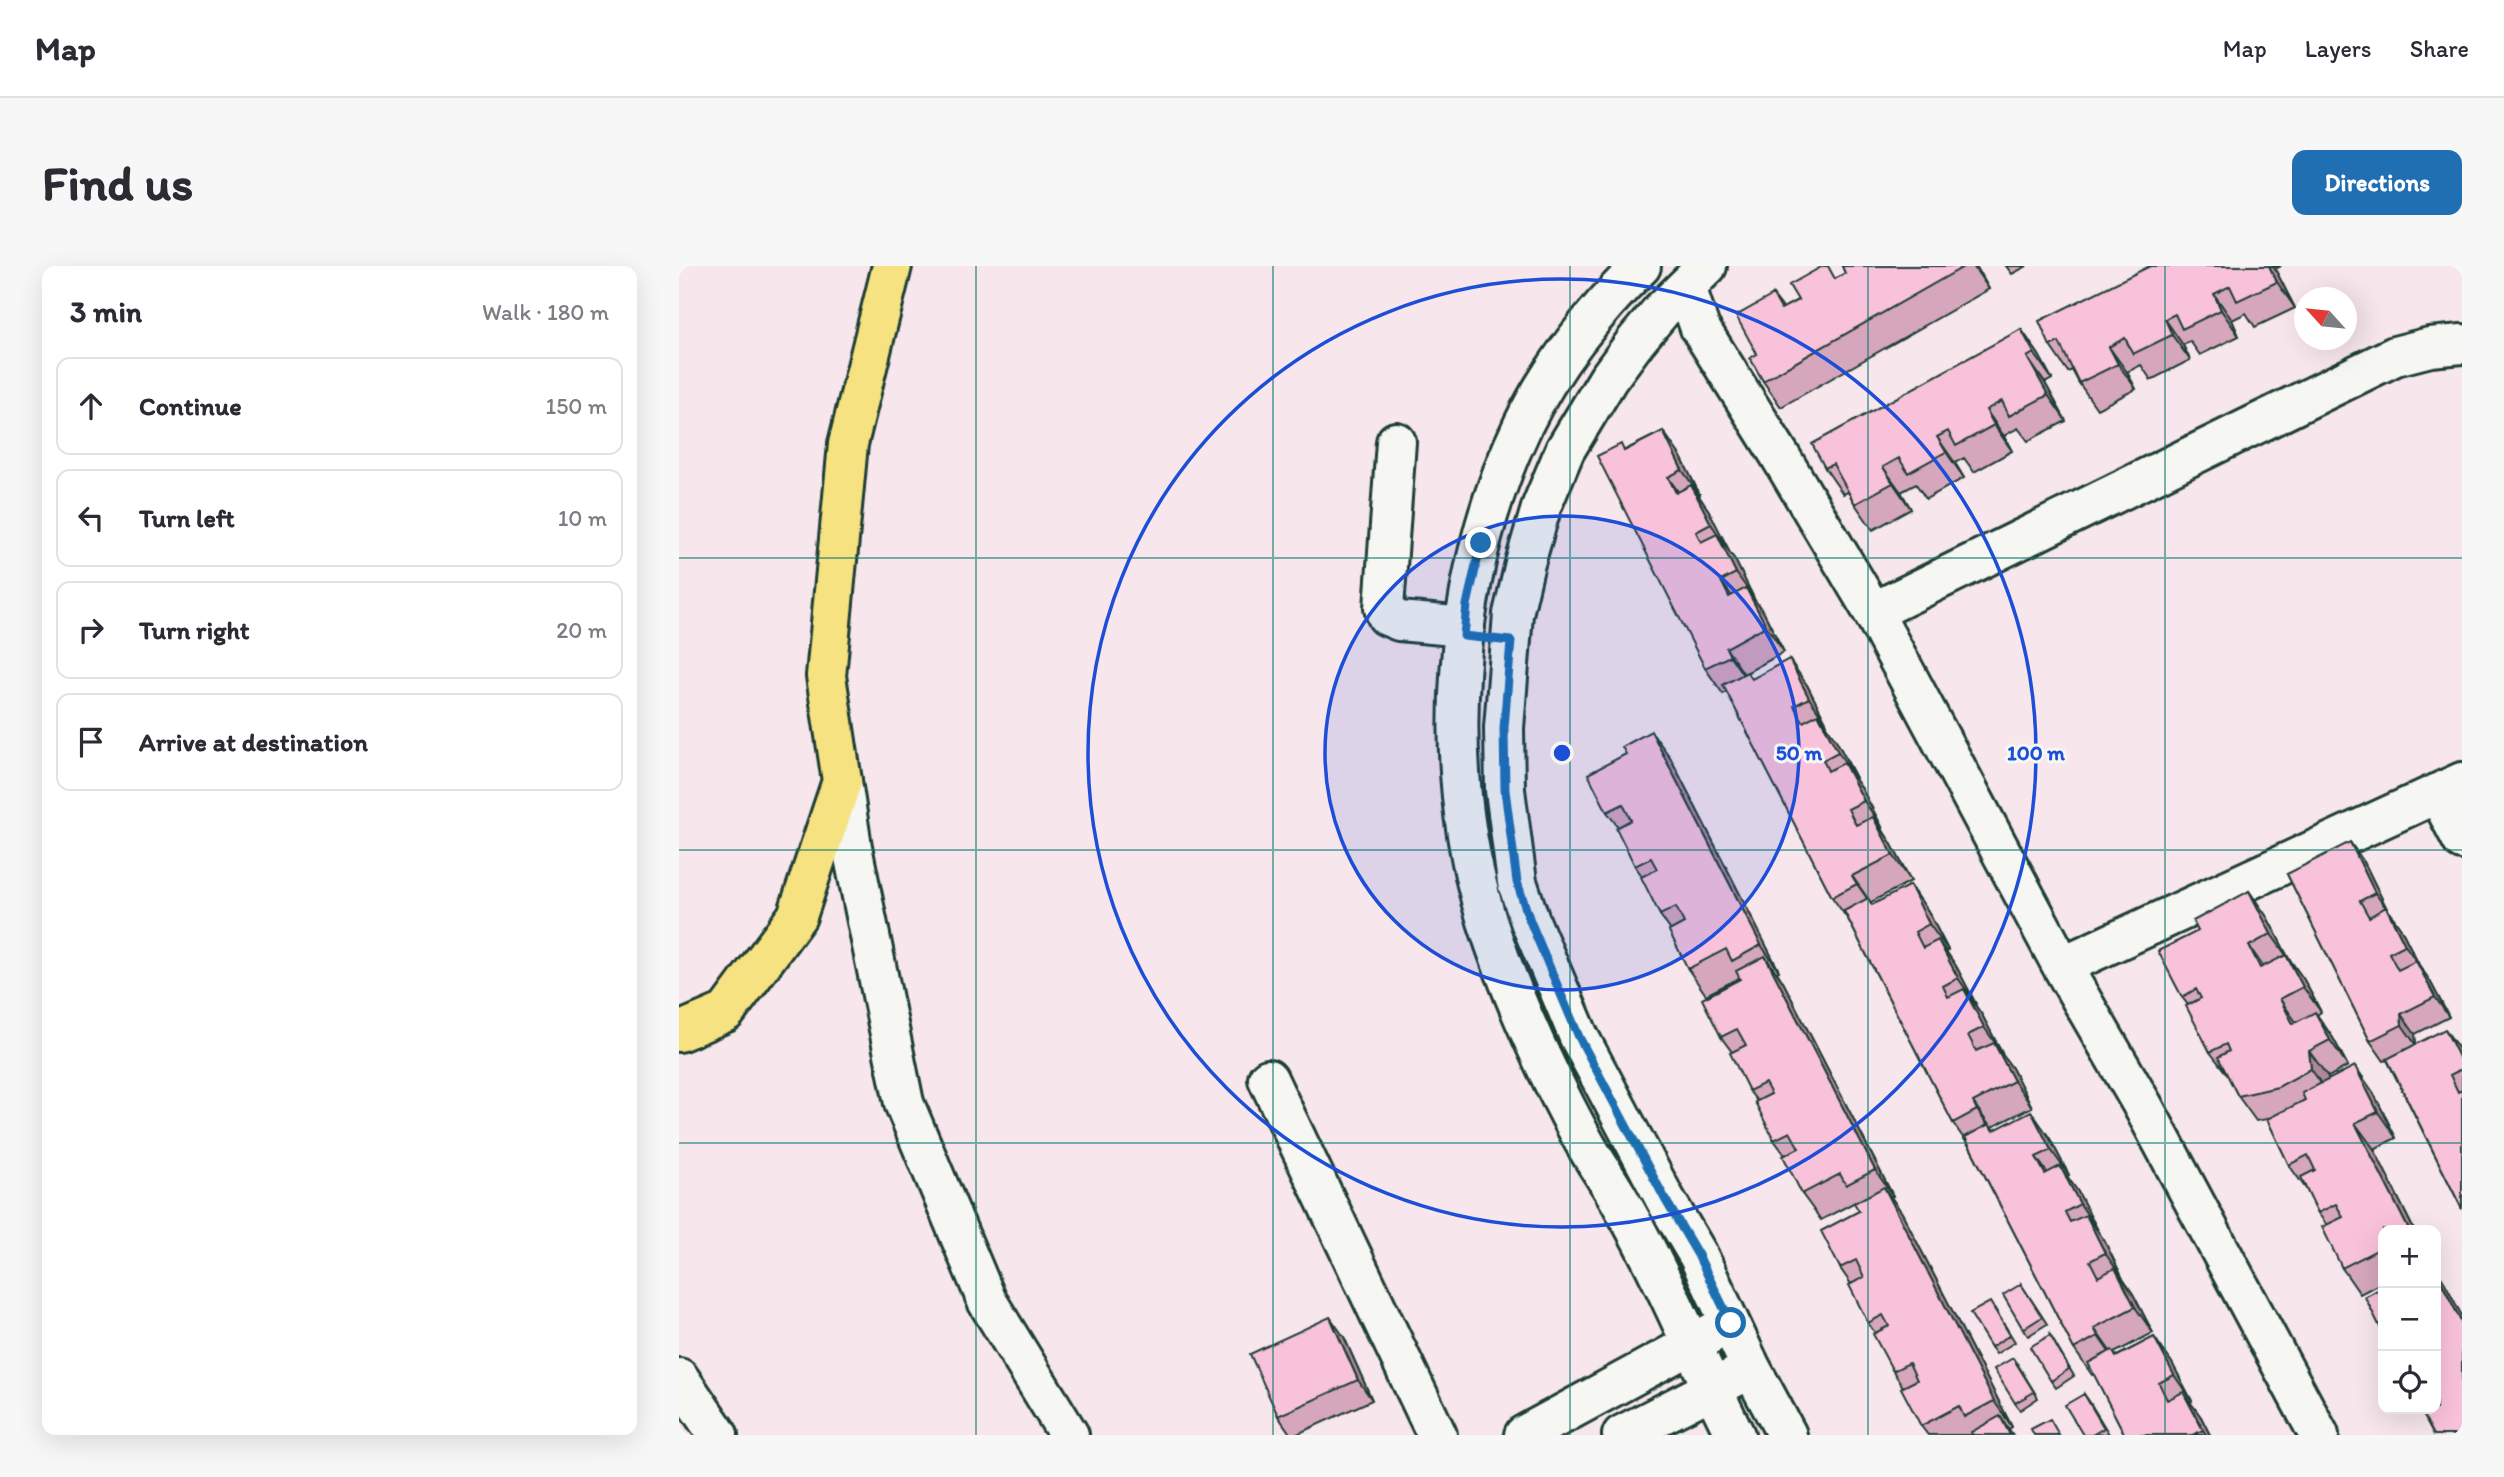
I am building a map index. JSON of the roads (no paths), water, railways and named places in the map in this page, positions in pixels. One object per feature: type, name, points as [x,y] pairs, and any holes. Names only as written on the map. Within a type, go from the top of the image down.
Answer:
[{"type":"main road","points":[[679,1032],[726,1012],[797,916],[842,781],[826,676],[848,444],[892,266]]},
{"type":"street","points":[[1641,266],[1584,329],[1551,377],[1524,422],[1504,468],[1481,543],[1467,605],[1458,735],[1461,793],[1473,868],[1488,922],[1548,1072],[1583,1141],[1625,1209],[1735,1435]]},
{"type":"street","points":[[1697,277],[1700,328],[1873,612],[2061,966],[2143,1106],[2319,1435]]},
{"type":"street","points":[[1697,277],[1661,311],[1608,379],[1565,450],[1542,505],[1513,614],[1504,728],[1505,790],[1517,882],[1530,921],[1579,1037],[1665,1199],[1698,1255],[1751,1368],[1787,1435]]},
{"type":"street","points":[[1873,612],[2395,356],[2430,347],[2462,344]]},
{"type":"street","points":[[1396,442],[1384,608],[1388,616],[1399,621],[1511,641]]},
{"type":"street","points":[[842,781],[852,847],[904,1103],[987,1301],[1069,1435]]},
{"type":"street","points":[[2061,966],[2450,788],[2462,840]]},
{"type":"street","points":[[1268,1079],[1437,1435]]},
{"type":"street","points":[[1524,1435],[1731,1323]]},
{"type":"street","points":[[1622,1435],[1751,1368]]},
{"type":"street","points":[[679,1378],[718,1435]]}]
